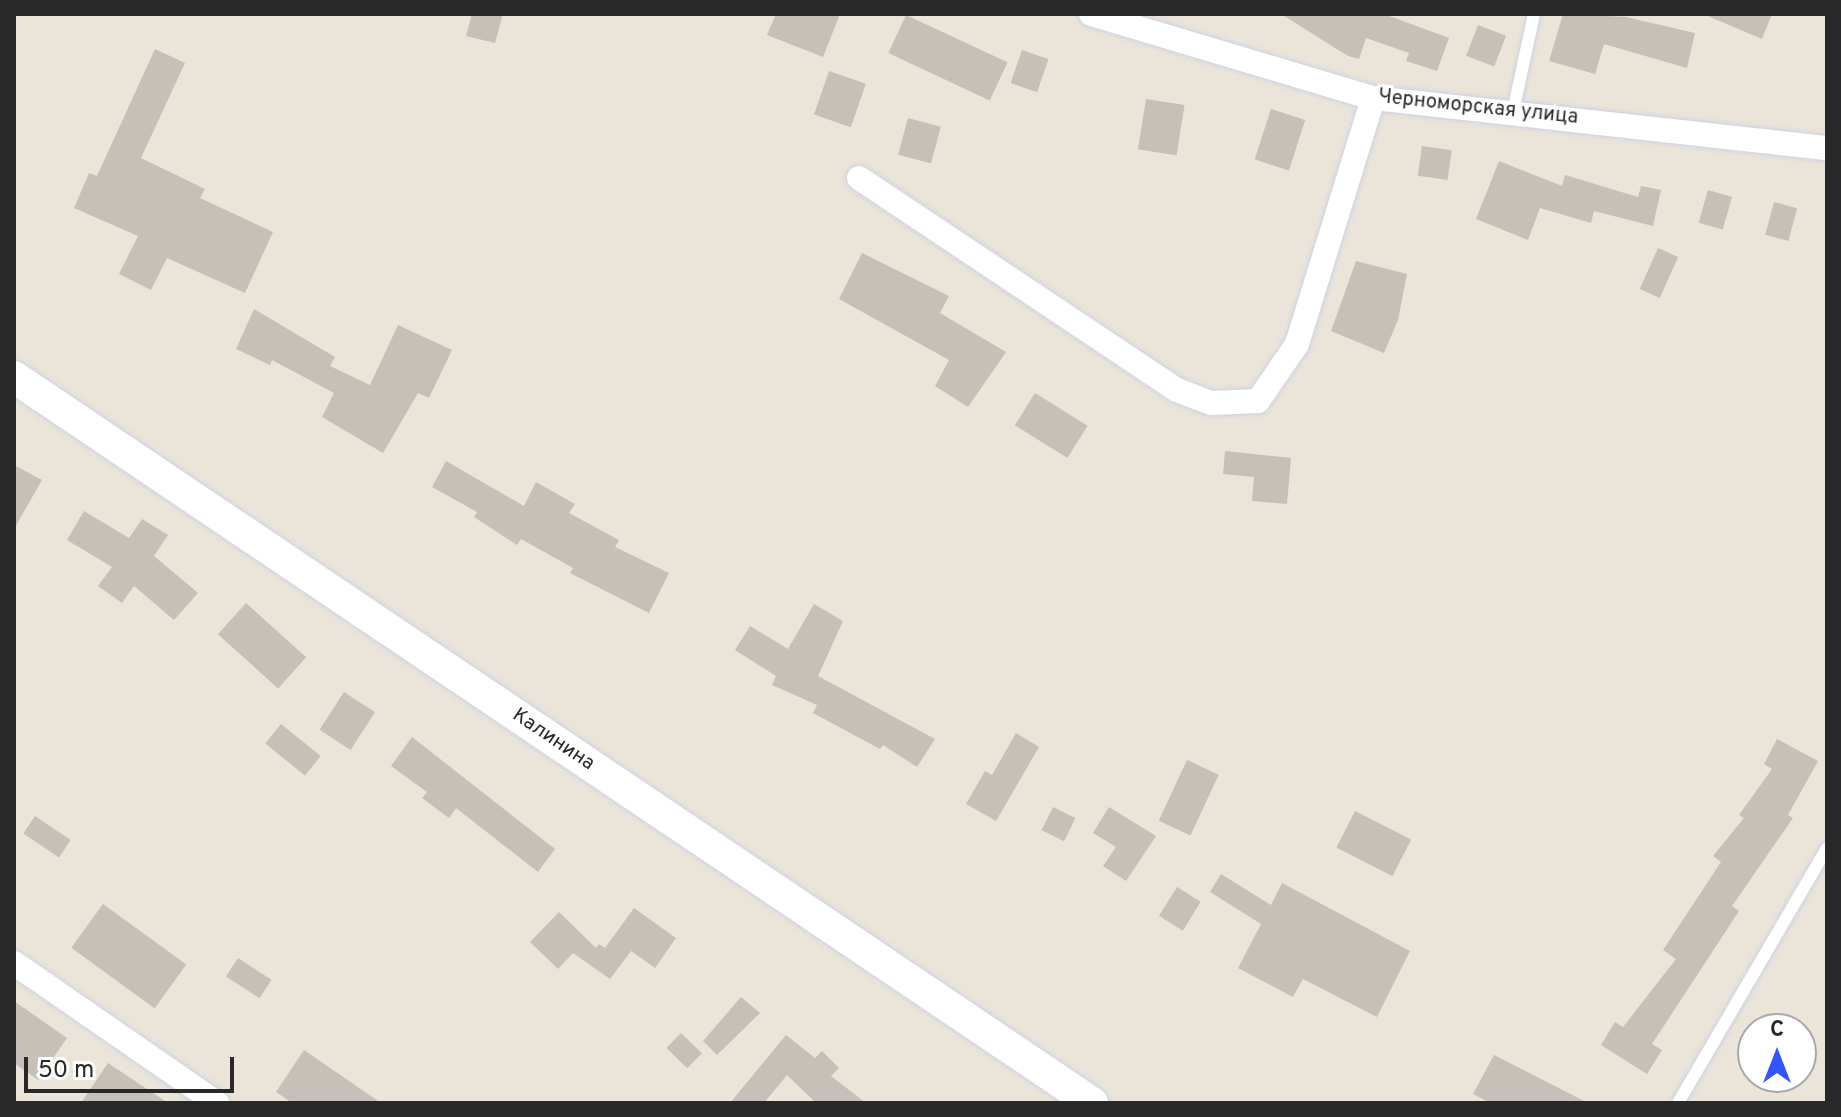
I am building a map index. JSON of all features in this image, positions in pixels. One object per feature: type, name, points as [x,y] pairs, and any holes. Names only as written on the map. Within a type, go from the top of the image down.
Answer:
[{"type":"street","name":"Черноморская улица","points":[[1091,14],[1373,98],[1827,148]]},
{"type":"street","points":[[859,178],[1177,390],[1211,403],[1258,401],[1297,344],[1373,98]]},
{"type":"street","name":"Калинина","points":[[14,377],[1092,1103]]},
{"type":"street","points":[[14,963],[217,1103]]},
{"type":"lane","points":[[1513,112],[1534,14]]},
{"type":"lane","points":[[1678,1103],[1827,848]]},
{"type":"building","points":[[472,14],[503,14],[495,43],[466,36]]},
{"type":"building","points":[[776,14],[840,14],[823,57],[767,35]]},
{"type":"building","points":[[1281,14],[1384,14],[1449,38],[1437,71],[1406,61],[1409,53],[1366,38],[1359,59],[1348,56]]},
{"type":"building","points":[[1563,14],[1626,17],[1695,33],[1687,68],[1604,44],[1595,74],[1549,61]]},
{"type":"building","points":[[1703,14],[1772,14],[1762,39]]},
{"type":"building","points":[[906,15],[1008,62],[990,100],[888,53]]},
{"type":"building","points":[[1478,25],[1506,36],[1494,67],[1466,56]]},
{"type":"building","points":[[155,49],[185,63],[141,158],[205,189],[200,198],[273,232],[245,293],[167,258],[151,290],[119,274],[138,236],[74,208],[89,173],[97,176]]},
{"type":"building","points":[[1022,50],[1048,59],[1037,92],[1011,83]]},
{"type":"building","points":[[829,71],[866,84],[851,127],[814,114]]},
{"type":"building","points":[[1146,99],[1185,105],[1177,155],[1138,149]]},
{"type":"building","points":[[1271,109],[1305,120],[1289,171],[1255,159]]},
{"type":"building","points":[[908,118],[941,127],[931,164],[898,155]]},
{"type":"building","points":[[1422,146],[1452,150],[1448,180],[1418,176]]},
{"type":"building","points":[[1499,161],[1562,186],[1565,175],[1638,197],[1641,186],[1661,190],[1653,226],[1594,211],[1591,223],[1540,208],[1528,240],[1476,219]]},
{"type":"building","points":[[1708,190],[1732,197],[1723,230],[1699,223]]},
{"type":"building","points":[[1774,202],[1797,208],[1788,241],[1765,235]]},
{"type":"building","points":[[1658,248],[1678,257],[1660,298],[1640,289]]},
{"type":"building","points":[[862,253],[949,296],[940,313],[1006,352],[968,407],[935,386],[949,360],[839,299]]},
{"type":"building","points":[[1356,261],[1407,274],[1398,320],[1384,353],[1331,331]]},
{"type":"building","points":[[254,309],[335,357],[330,366],[370,385],[398,325],[452,350],[429,398],[418,393],[383,453],[322,417],[334,393],[272,360],[270,365],[236,349]]},
{"type":"building","points":[[1035,393],[1088,426],[1067,458],[1015,425]]},
{"type":"building","points":[[1225,451],[1291,458],[1287,504],[1252,501],[1254,477],[1223,474]]},
{"type":"building","points":[[446,461],[524,506],[536,482],[575,504],[569,513],[619,540],[615,547],[669,573],[649,613],[570,573],[573,568],[521,539],[517,545],[474,517],[477,512],[432,487]]},
{"type":"building","points":[[14,465],[42,480],[14,529]]},
{"type":"building","points":[[84,511],[129,538],[142,519],[168,535],[154,556],[198,593],[174,620],[134,586],[122,603],[98,586],[112,567],[67,540]]},
{"type":"building","points":[[246,603],[306,657],[278,688],[218,634]]},
{"type":"building","points":[[814,604],[843,621],[818,676],[935,739],[917,767],[883,745],[880,749],[813,713],[817,705],[772,685],[776,676],[735,650],[750,626],[788,649]]},
{"type":"building","points":[[344,692],[375,712],[351,750],[319,730]]},
{"type":"building","points":[[281,724],[321,756],[305,776],[265,743]]},
{"type":"building","points":[[1016,733],[1039,747],[996,821],[966,804],[985,771],[992,775]]},
{"type":"building","points":[[412,737],[555,849],[538,872],[456,808],[449,818],[422,798],[427,792],[391,766]]},
{"type":"building","points":[[1777,739],[1818,761],[1788,815],[1793,818],[1732,906],[1739,911],[1652,1044],[1662,1050],[1647,1074],[1601,1045],[1615,1022],[1623,1027],[1676,959],[1663,950],[1721,862],[1713,856],[1744,818],[1739,815],[1772,769],[1764,764]]},
{"type":"building","points":[[1187,760],[1219,775],[1190,836],[1159,821]]},
{"type":"building","points":[[1053,807],[1075,818],[1064,841],[1042,830]]},
{"type":"building","points":[[1109,807],[1156,836],[1126,881],[1103,866],[1116,847],[1093,833]]},
{"type":"building","points":[[1355,811],[1411,840],[1393,876],[1336,848]]},
{"type":"building","points":[[35,816],[71,840],[59,857],[23,833]]},
{"type":"building","points":[[1221,874],[1271,905],[1282,883],[1410,951],[1377,1017],[1303,979],[1293,997],[1238,968],[1261,924],[1210,892]]},
{"type":"building","points":[[1177,887],[1201,902],[1183,931],[1159,916]]},
{"type":"building","points":[[103,904],[186,965],[155,1008],[71,948]]},
{"type":"building","points":[[634,908],[676,938],[655,968],[631,951],[610,979],[573,953],[558,969],[530,942],[559,912],[596,948],[599,944],[605,948]]},
{"type":"building","points":[[238,958],[272,980],[260,998],[226,976]]},
{"type":"building","points":[[741,997],[760,1013],[717,1055],[703,1041]]},
{"type":"building","points":[[14,1001],[67,1038],[38,1080],[14,1063]]},
{"type":"building","points":[[681,1033],[702,1053],[687,1068],[666,1048]]},
{"type":"building","points":[[786,1035],[815,1058],[822,1051],[839,1068],[831,1076],[866,1103],[816,1103],[787,1075],[764,1103],[730,1103]]},
{"type":"building","points":[[304,1050],[381,1103],[292,1103],[276,1092]]},
{"type":"building","points":[[1494,1055],[1588,1103],[1490,1103],[1473,1094]]},
{"type":"building","points":[[108,1063],[168,1103],[81,1103]]}]
